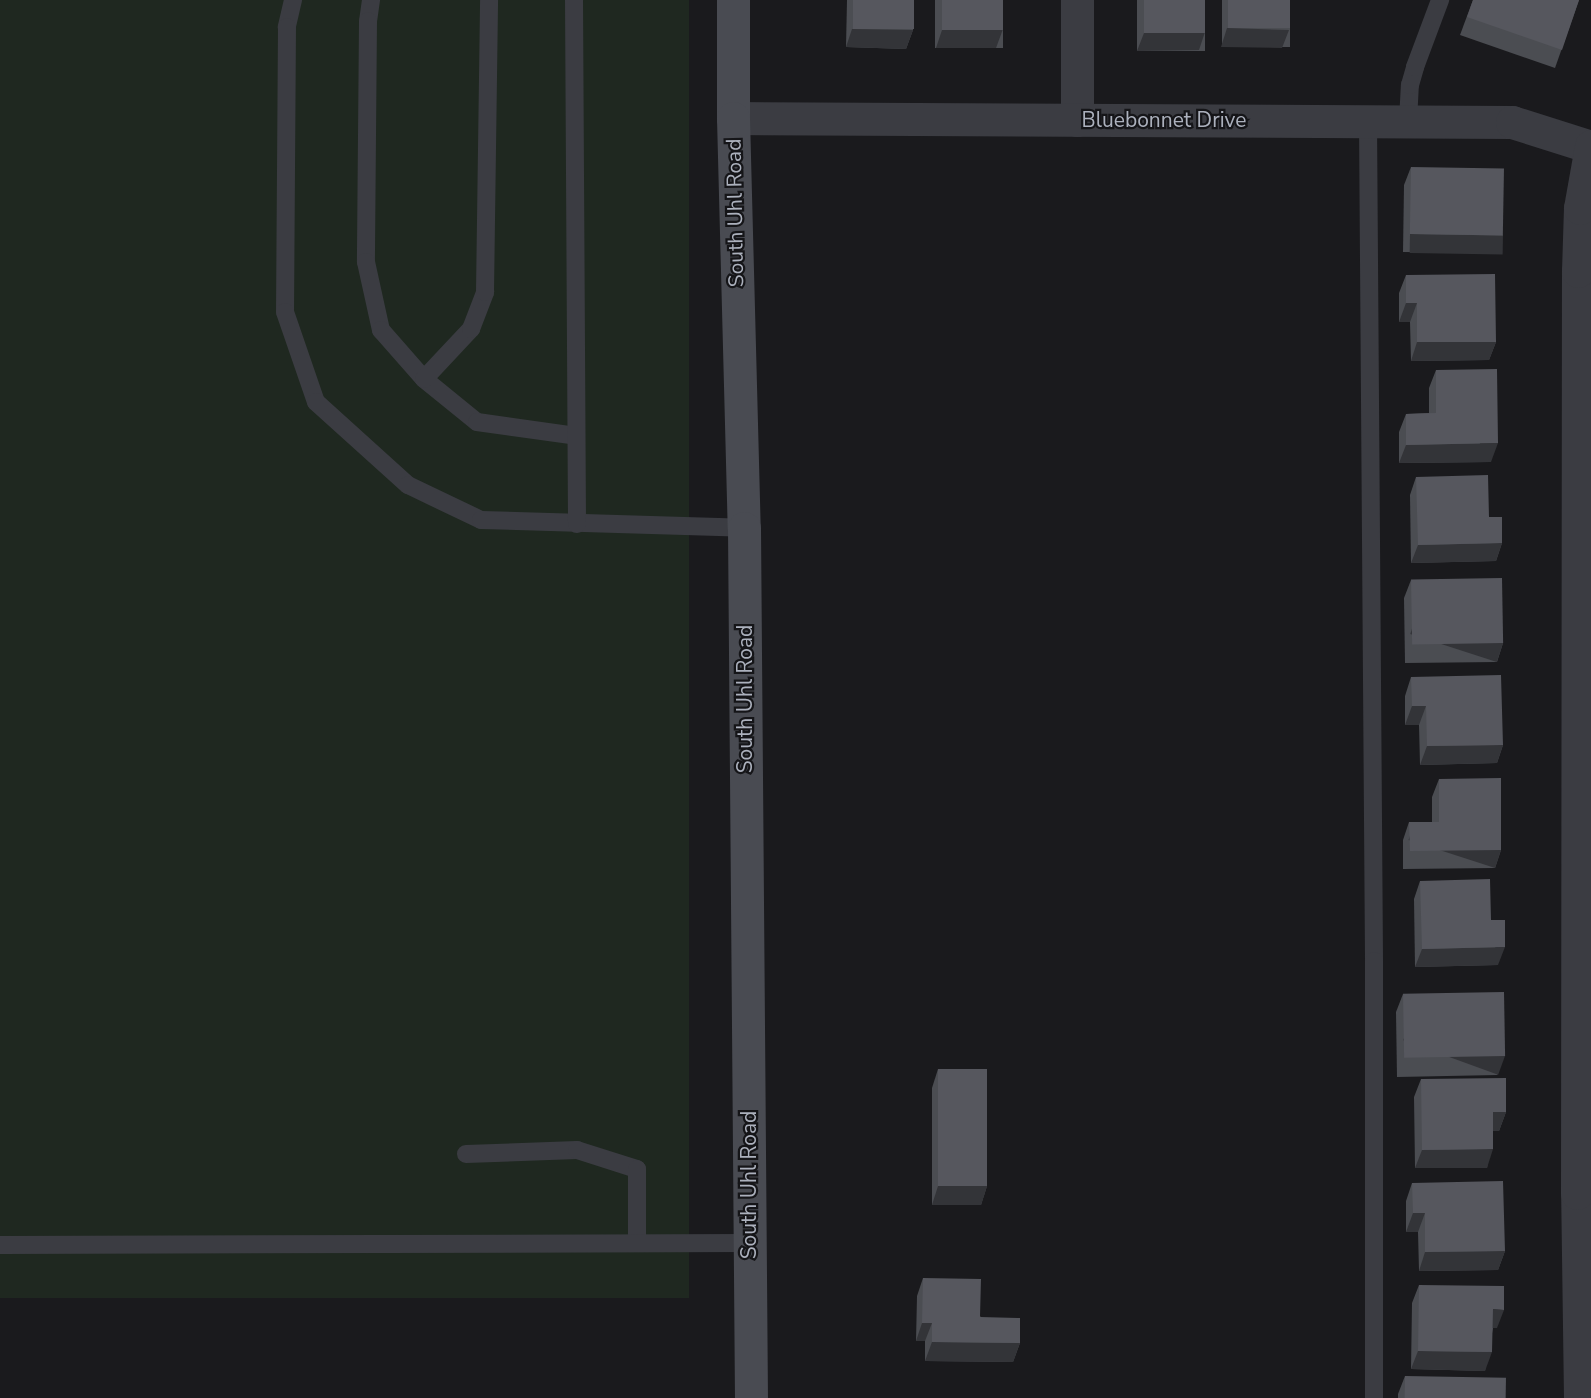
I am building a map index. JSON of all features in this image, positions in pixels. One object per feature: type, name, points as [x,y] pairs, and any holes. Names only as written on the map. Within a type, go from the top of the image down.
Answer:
[{"type":"main road","name":"South Uhl Road","points":[[733,0],[733,118],[744,528],[751,1398]]},
{"type":"street","points":[[1077,0],[1077,120]]},
{"type":"street","name":"Bluebonnet Drive","points":[[733,118],[1512,122],[1591,146]]},
{"type":"street","points":[[1580,1398],[1584,1194],[1584,765],[1578,271],[1580,208],[1591,146]]},
{"type":"lane","points":[[293,0],[287,27],[285,312],[316,402],[408,485],[481,520],[744,528]]},
{"type":"lane","points":[[371,0],[368,21],[366,262],[381,330],[424,379],[477,422],[576,436]]},
{"type":"lane","points":[[424,379],[471,328],[485,292],[489,0]]},
{"type":"lane","points":[[574,0],[577,524]]},
{"type":"lane","points":[[1408,121],[1410,86],[1415,67],[1440,0]]},
{"type":"lane","points":[[1368,121],[1374,950],[1374,1398]]},
{"type":"lane","points":[[466,1154],[577,1150],[637,1169],[637,1244]]},
{"type":"lane","points":[[0,1245],[749,1243]]},
{"type":"shaded area","points":[[0,0],[689,0],[689,1298],[0,1298]]},
{"type":"building","points":[[853,0],[914,0],[914,29],[853,29]]},
{"type":"building","points":[[942,0],[1003,0],[1003,30],[942,30]]},
{"type":"building","points":[[1144,0],[1205,0],[1205,33],[1144,33]]},
{"type":"building","points":[[1228,0],[1290,0],[1290,28],[1228,28]]},
{"type":"building","points":[[1473,0],[1579,0],[1562,50],[1467,17]]},
{"type":"building","points":[[1411,167],[1504,169],[1503,236],[1410,234]]},
{"type":"building","points":[[1495,274],[1496,342],[1417,342],[1417,303],[1406,303],[1406,275]]},
{"type":"building","points":[[1497,369],[1498,443],[1406,445],[1406,414],[1436,413],[1436,370]]},
{"type":"building","points":[[1488,475],[1489,517],[1502,517],[1502,543],[1418,545],[1416,477]]},
{"type":"building","points":[[1502,578],[1503,643],[1412,645],[1411,580]]},
{"type":"building","points":[[1501,675],[1503,745],[1427,746],[1426,706],[1412,706],[1411,677]]},
{"type":"building","points":[[1501,778],[1501,850],[1410,851],[1409,822],[1439,822],[1439,779]]},
{"type":"building","points":[[1490,879],[1491,920],[1505,920],[1505,947],[1422,949],[1420,881]]},
{"type":"building","points":[[1504,992],[1505,1056],[1404,1058],[1403,994]]},
{"type":"building","points":[[938,1069],[987,1069],[987,1186],[938,1186]]},
{"type":"building","points":[[1506,1078],[1506,1112],[1493,1112],[1493,1149],[1422,1150],[1421,1079]]},
{"type":"building","points":[[1503,1181],[1505,1251],[1425,1252],[1425,1213],[1413,1213],[1412,1183]]},
{"type":"building","points":[[923,1278],[981,1279],[980,1317],[1020,1318],[1020,1343],[932,1342],[932,1323],[922,1323]]},
{"type":"building","points":[[1419,1285],[1504,1286],[1504,1310],[1493,1309],[1492,1352],[1418,1351]]},
{"type":"building","points":[[1405,1376],[1506,1378],[1506,1398],[1405,1398]]}]
